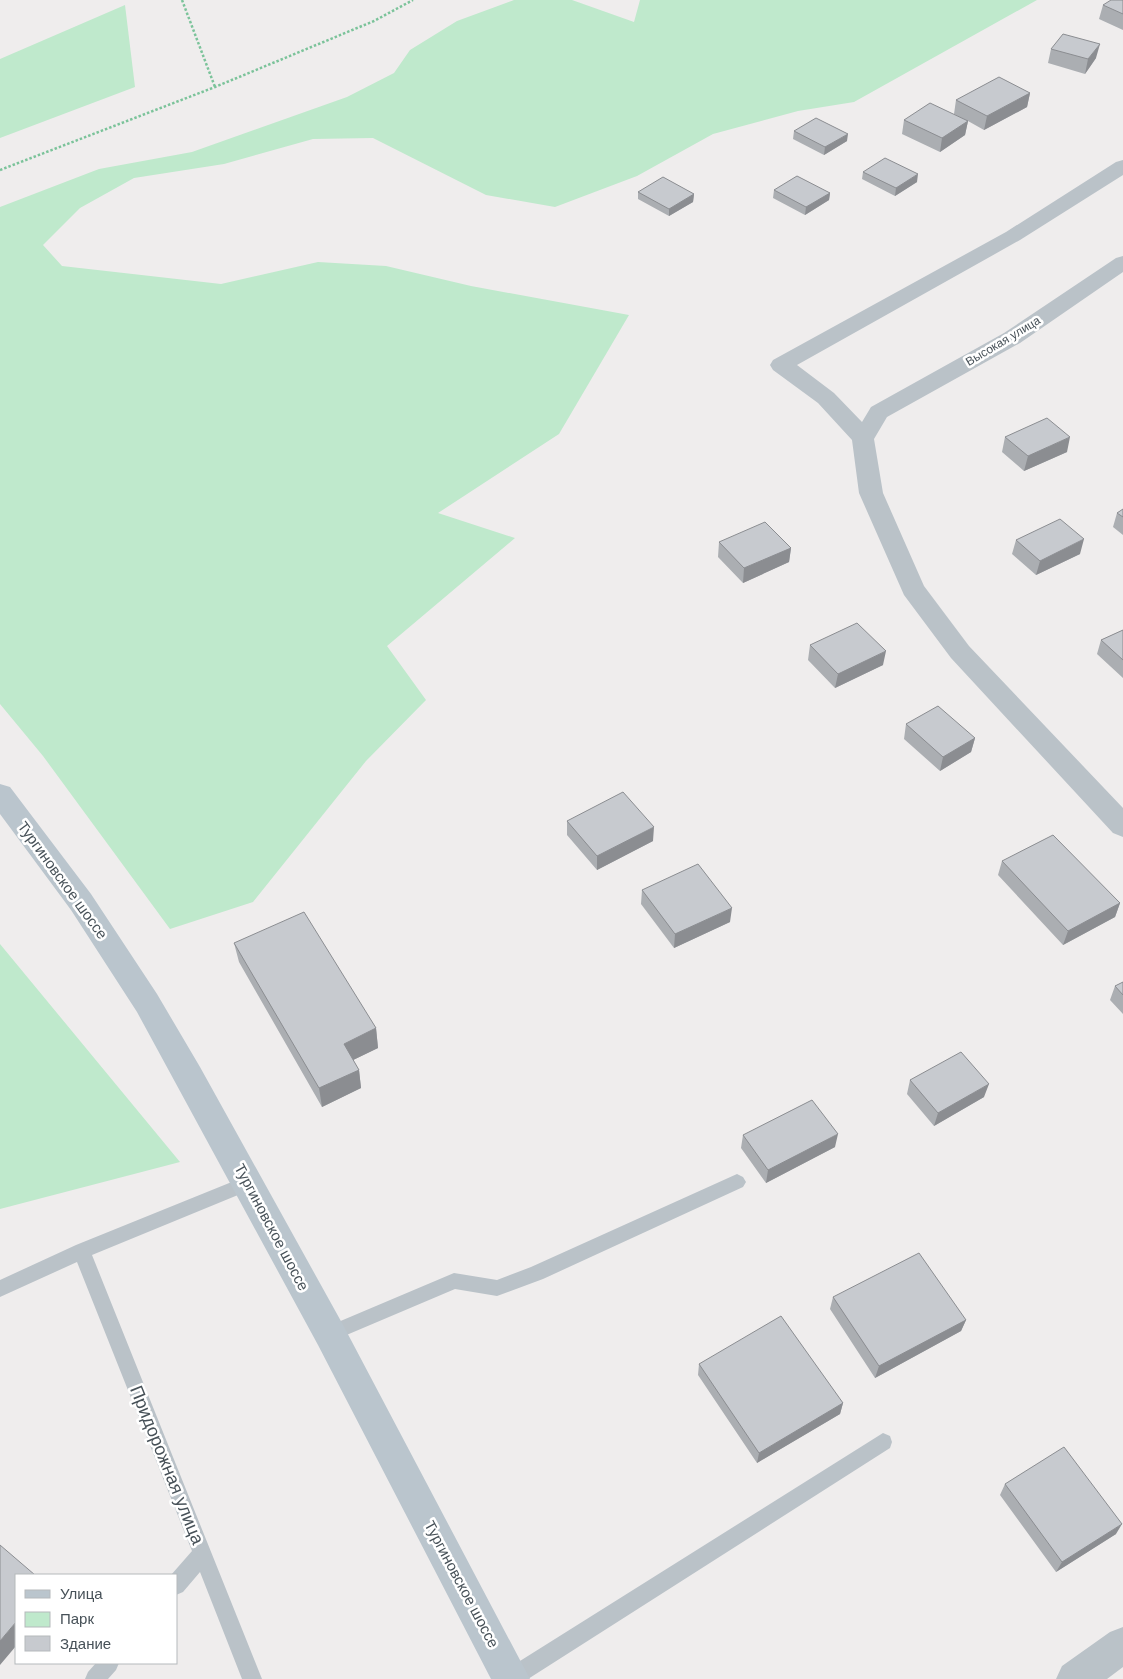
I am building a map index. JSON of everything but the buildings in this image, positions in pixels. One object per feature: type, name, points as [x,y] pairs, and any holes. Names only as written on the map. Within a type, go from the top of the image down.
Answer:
[{"type":"main road","name":"Тургиновское шоссе","points":[[0,794],[50,859],[115,952],[189,1076],[330,1334],[511,1678]]},
{"type":"street","points":[[1123,166],[1013,236],[781,365],[808,382],[852,423],[863,439],[871,494],[913,588],[960,652],[1123,826]]},
{"type":"street","name":"Высокая улица","points":[[863,439],[879,412],[1012,338],[1123,262]]},
{"type":"street","points":[[1075,1679],[1123,1645]]},
{"type":"lane","points":[[330,1334],[454,1281],[497,1288],[537,1273],[737,1182]]},
{"type":"lane","points":[[0,1290],[82,1252],[249,1183]]},
{"type":"lane","name":"Придорожная улица","points":[[82,1252],[252,1679]]},
{"type":"lane","points":[[511,1678],[883,1442]]},
{"type":"lane","points":[[178,1583],[202,1554]]},
{"type":"lane","points":[[95,1679],[108,1664]]},
{"type":"path","points":[[182,0],[215,87]]},
{"type":"path","points":[[0,170],[215,87],[374,21],[413,0]]},
{"type":"green space","points":[[514,0],[572,0],[634,22],[640,0],[1037,0],[854,102],[798,111],[713,134],[637,176],[555,207],[486,195],[373,138],[313,139],[224,164],[134,178],[80,208],[43,245],[62,266],[221,284],[318,262],[386,266],[471,286],[629,315],[559,434],[438,513],[515,538],[387,646],[426,700],[366,761],[253,902],[170,929],[43,756],[0,704],[0,207],[99,169],[192,152],[347,97],[394,73],[410,50],[457,21]]},
{"type":"green space","points":[[125,5],[135,87],[0,138],[0,59]]},
{"type":"green space","points":[[0,944],[180,1162],[0,1209]]}]
